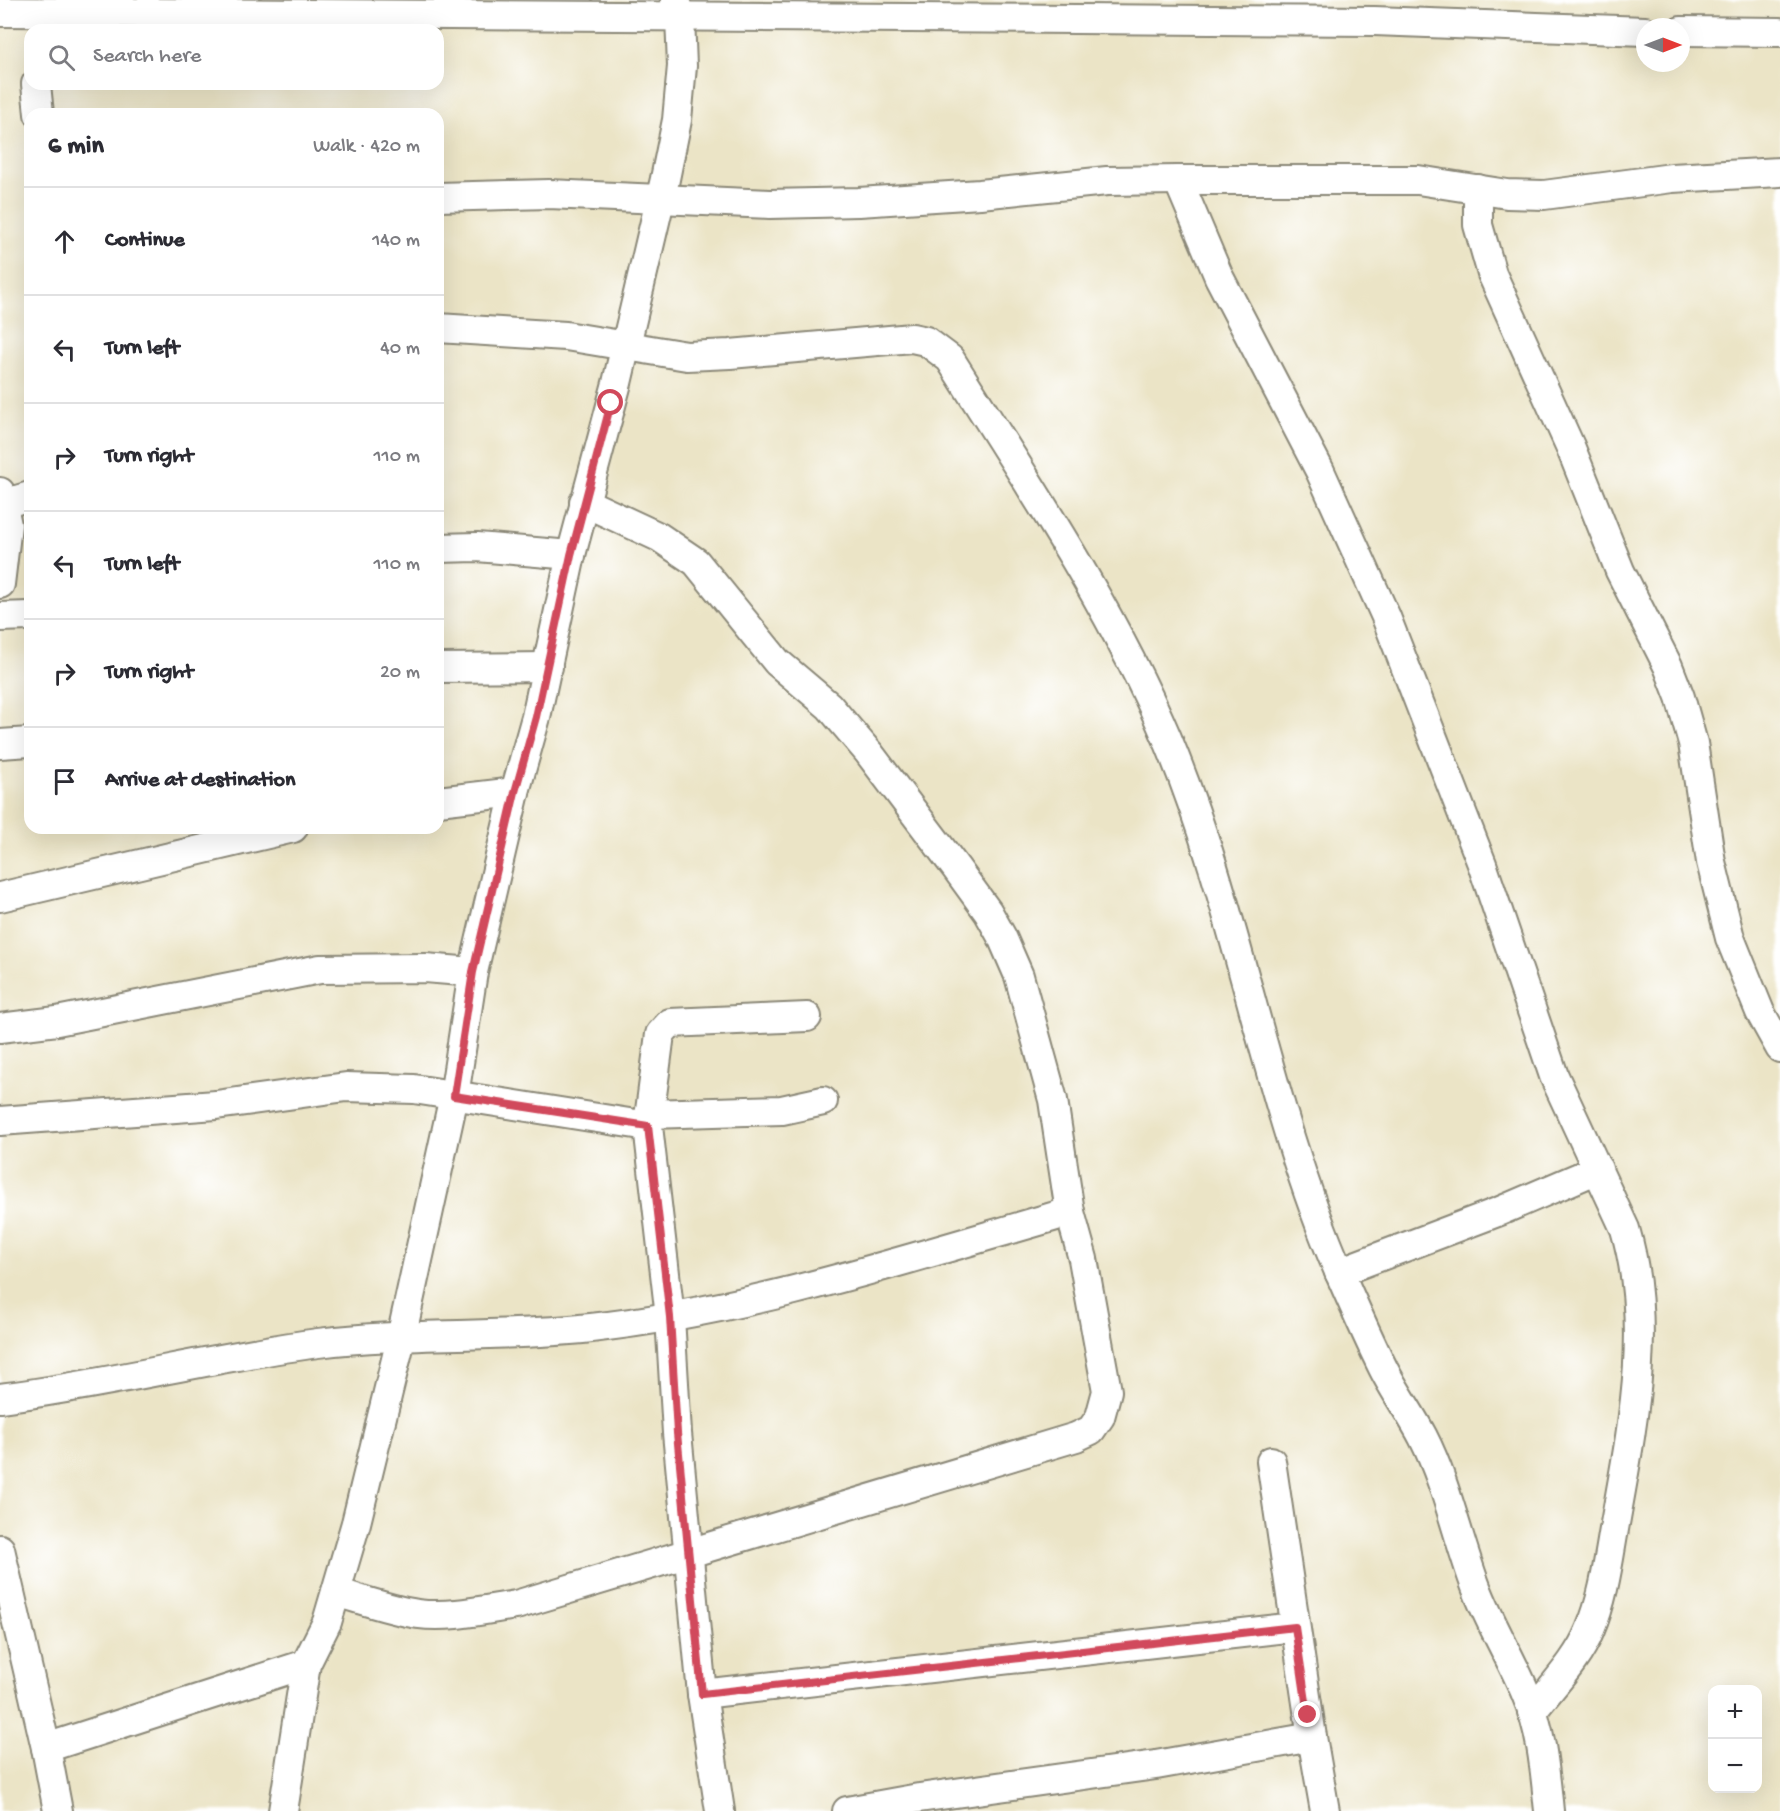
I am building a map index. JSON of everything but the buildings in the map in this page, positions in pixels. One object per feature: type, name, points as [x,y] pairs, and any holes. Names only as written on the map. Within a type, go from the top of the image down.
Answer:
[{"type":"street","points":[[283,1811],[306,1664],[327,1622],[336,1592],[402,1335],[454,1096],[473,972],[515,792],[548,667],[571,555],[626,345],[660,198],[677,120],[682,66],[677,9]]},
{"type":"street","points":[[0,12],[31,21],[677,9],[1374,21],[1636,31]]},
{"type":"street","points":[[1690,31],[1780,32]]},
{"type":"street","points":[[37,90],[38,108]]},
{"type":"street","points":[[444,197],[549,194],[770,204],[859,202],[980,194],[1107,181],[1178,180],[1419,180],[1507,194],[1553,195],[1672,177],[1780,172]]},
{"type":"street","points":[[1178,180],[1219,277],[1320,471],[1386,617],[1482,864],[1554,1076],[1625,1229],[1632,1253],[1641,1345],[1637,1389],[1607,1564],[1591,1630],[1581,1648],[1532,1712]]},
{"type":"street","points":[[1478,189],[1478,225],[1492,274],[1570,446],[1620,571],[1668,666],[1680,697],[1693,743],[1712,862],[1730,938],[1760,1012],[1780,1048]]},
{"type":"street","points":[[444,328],[520,332],[698,355],[912,338],[926,341],[951,359],[1089,584],[1130,660],[1167,738],[1203,837],[1236,944],[1282,1111],[1339,1272],[1383,1367],[1431,1455],[1475,1584],[1532,1712],[1540,1745],[1549,1811]]},
{"type":"street","points":[[0,584],[7,543],[11,497]]},
{"type":"street","points":[[336,1592],[385,1608],[419,1614],[464,1614],[516,1605],[689,1555],[1076,1437],[1091,1430],[1106,1406],[1107,1391],[1085,1269],[1070,1212],[1059,1128],[1044,1062],[1019,976],[988,912],[924,823],[849,729],[829,706],[777,662],[696,562],[659,537],[584,502]]},
{"type":"street","points":[[444,548],[487,548],[571,555]]},
{"type":"street","points":[[0,617],[24,616]]},
{"type":"street","points":[[444,668],[548,667]]},
{"type":"street","points":[[0,744],[24,742]]},
{"type":"street","points":[[444,800],[515,792]]},
{"type":"street","points":[[0,897],[268,834]]},
{"type":"street","points":[[0,1028],[57,1021],[320,969],[425,968],[473,972]]},
{"type":"street","points":[[712,1810],[677,1433],[670,1317],[648,1120],[660,1034],[665,1026],[670,1023],[807,1017]]},
{"type":"street","points":[[0,1121],[216,1105],[346,1087],[414,1089],[648,1120],[782,1110],[823,1101]]},
{"type":"street","points":[[1339,1272],[1500,1211],[1598,1169]]},
{"type":"street","points":[[0,1398],[67,1390],[247,1354],[402,1335],[544,1332],[670,1317],[804,1287],[1070,1212]]},
{"type":"street","points":[[1271,1461],[1311,1737],[1325,1811]]},
{"type":"street","points":[[0,1549],[46,1748],[58,1811]]},
{"type":"street","points":[[702,1694],[1295,1627]]},
{"type":"street","points":[[46,1748],[306,1664]]},
{"type":"street","points":[[847,1811],[919,1798],[1156,1765],[1311,1737]]},
{"type":"route","points":[[611,403],[571,555],[548,667],[515,792],[495,888],[473,972],[454,1096],[648,1126],[651,1172],[670,1317],[677,1433],[702,1694],[1295,1627],[1308,1715]]}]
